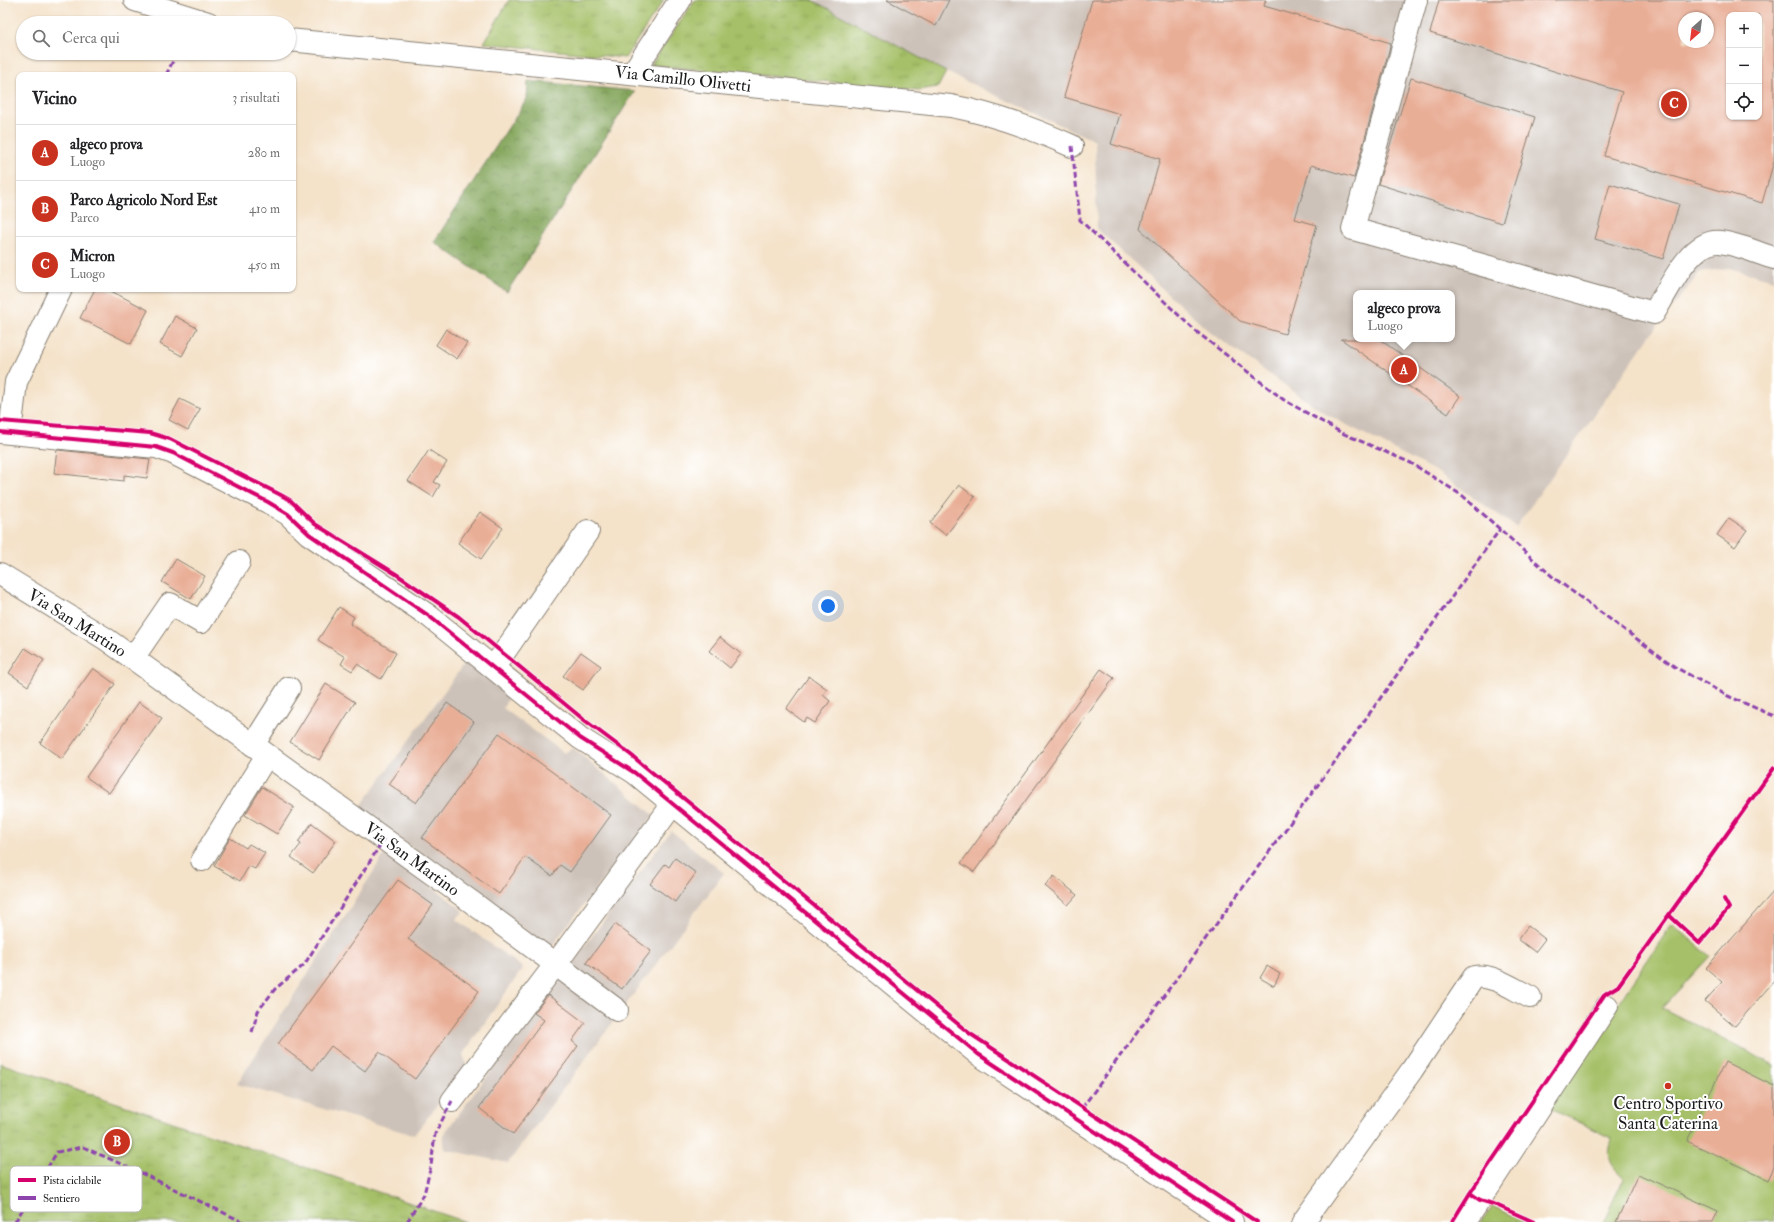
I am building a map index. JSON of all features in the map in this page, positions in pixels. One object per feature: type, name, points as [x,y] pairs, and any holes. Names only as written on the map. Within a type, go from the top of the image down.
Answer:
[{"type":"street","points":[[135,0],[186,16]]},
{"type":"street","points":[[632,74],[680,0]]},
{"type":"street","points":[[1416,0],[1353,229],[1654,313],[1688,259],[1697,249],[1709,242],[1721,242],[1774,258]]},
{"type":"street","name":"Via Camillo Olivetti","points":[[296,41],[951,106],[986,113],[1017,123],[1072,146]]},
{"type":"street","points":[[60,292],[16,382],[5,432],[148,445],[173,453],[255,495],[288,514],[309,534],[429,616],[574,733],[635,773],[978,1054],[1232,1222]]},
{"type":"street","points":[[494,667],[588,531]]},
{"type":"street","name":"Via San Martino","points":[[133,658],[170,604],[201,622],[240,562]]},
{"type":"street","name":"Via San Martino","points":[[0,574],[84,624],[133,658],[466,898],[617,1010]]},
{"type":"street","points":[[202,860],[260,750],[289,688]]},
{"type":"street","points":[[452,1102],[673,804]]},
{"type":"street","points":[[1303,1222],[1412,1070],[1474,977],[1481,976],[1497,980],[1530,997]]},
{"type":"street","points":[[1465,1222],[1607,1006]]},
{"type":"shaded area","points":[[812,0],[1774,0],[1774,280],[1729,268],[1700,272],[1648,338],[1516,527],[1437,472],[1326,414],[1211,333],[1097,229],[1095,141],[946,72]]},
{"type":"shaded area","points":[[467,660],[510,694],[503,708],[564,753],[573,748],[654,815],[550,948],[359,809]]},
{"type":"shaded area","points":[[671,831],[724,873],[508,1163],[444,1149],[443,1135]]},
{"type":"shaded area","points":[[386,852],[464,911],[456,919],[523,968],[463,1054],[467,1067],[414,1135],[237,1084]]},
{"type":"green space","points":[[509,0],[664,0],[625,58],[484,43]]},
{"type":"green space","points":[[695,0],[812,0],[946,72],[938,87],[918,90],[651,65]]},
{"type":"green space","points":[[528,81],[635,91],[507,292],[434,242],[527,99]]},
{"type":"green space","name":"Centro Sportivo Santa Caterina","points":[[1672,924],[1710,956],[1662,1008],[1774,1065],[1774,1222],[1603,1222],[1624,1178],[1615,1169],[1610,1160],[1609,1151],[1612,1138],[1548,1107]]},
{"type":"green space","points":[[0,1063],[466,1222],[0,1222]]},
{"type":"green space","points":[[1492,1206],[1527,1222],[1481,1222]]},
{"type":"building","points":[[887,0],[949,0],[936,26]]},
{"type":"building","points":[[1092,0],[1266,0],[1264,6],[1391,43],[1354,178],[1311,165],[1295,219],[1317,225],[1285,334],[1240,321],[1140,229],[1160,159],[1111,144],[1120,114],[1064,97]]},
{"type":"building","points":[[1439,0],[1774,0],[1774,161],[1762,203],[1604,156],[1622,92],[1430,33]]},
{"type":"building","points":[[1411,78],[1535,117],[1502,223],[1378,184]]},
{"type":"building","points":[[1610,184],[1679,204],[1663,259],[1595,239]]},
{"type":"building","points":[[93,292],[113,292],[148,310],[131,344],[80,318]]},
{"type":"building","points":[[175,316],[197,328],[182,356],[160,344]]},
{"type":"building","points":[[446,329],[467,343],[457,359],[436,345]]},
{"type":"building","points":[[1341,339],[1353,339],[1353,342],[1383,342],[1460,396],[1448,414]]},
{"type":"building","points":[[180,399],[200,409],[188,430],[169,420]]},
{"type":"building","points":[[57,450],[150,459],[147,478],[124,475],[124,481],[54,473]]},
{"type":"building","points":[[429,450],[447,462],[434,482],[440,485],[433,497],[408,481]]},
{"type":"building","points":[[959,485],[975,497],[946,535],[930,523]]},
{"type":"building","points":[[480,512],[503,528],[481,559],[458,543]]},
{"type":"building","points":[[1729,518],[1747,530],[1735,547],[1717,535]]},
{"type":"building","points":[[176,559],[205,576],[191,599],[162,582]]},
{"type":"building","points":[[339,607],[354,617],[350,624],[396,653],[381,679],[357,664],[352,671],[341,664],[345,657],[318,640]]},
{"type":"building","points":[[720,637],[741,654],[730,668],[709,651]]},
{"type":"building","points":[[25,648],[44,660],[28,686],[9,673]]},
{"type":"building","points":[[581,652],[601,666],[583,690],[563,676]]},
{"type":"building","points":[[93,668],[115,684],[62,759],[40,743]]},
{"type":"building","points":[[1101,669],[1114,678],[974,872],[961,863]]},
{"type":"building","points":[[809,676],[827,689],[823,695],[830,701],[815,723],[807,718],[804,722],[786,709]]},
{"type":"building","points":[[326,684],[355,702],[319,760],[290,742]]},
{"type":"building","points":[[139,702],[162,718],[109,793],[86,777]]},
{"type":"building","points":[[447,703],[474,722],[416,803],[389,784]]},
{"type":"building","points":[[499,733],[611,815],[570,872],[560,865],[552,876],[525,857],[499,894],[422,838]]},
{"type":"building","points":[[262,787],[294,807],[277,834],[245,815]]},
{"type":"building","points":[[312,823],[336,841],[313,873],[291,857],[301,844],[298,842]]},
{"type":"building","points":[[230,838],[246,848],[249,844],[265,853],[255,869],[249,866],[240,881],[214,866]]},
{"type":"building","points":[[675,858],[696,873],[675,902],[650,884],[665,864],[669,867]]},
{"type":"building","points":[[1054,876],[1077,895],[1068,905],[1045,886]]},
{"type":"building","points":[[398,880],[433,905],[408,939],[479,991],[415,1079],[379,1052],[365,1071],[331,1046],[313,1070],[278,1044]]},
{"type":"building","points":[[1774,891],[1774,981],[1735,1026],[1705,1001],[1722,982],[1706,968]]},
{"type":"building","points":[[615,924],[651,951],[622,989],[586,963]]},
{"type":"building","points":[[1528,926],[1545,939],[1535,952],[1518,939]]},
{"type":"building","points":[[1267,966],[1280,974],[1274,986],[1260,978]]},
{"type":"building","points":[[548,995],[585,1023],[572,1041],[578,1046],[513,1134],[479,1108],[544,1020],[534,1013]]},
{"type":"building","points":[[1725,1062],[1774,1086],[1774,1167],[1768,1180],[1687,1141]]},
{"type":"building","points":[[1638,1174],[1718,1211],[1713,1222],[1616,1222]]},
{"type":"marked path","points":[[168,72],[174,60]]},
{"type":"marked path","points":[[1072,146],[1080,220],[1193,329],[1284,400],[1342,433],[1411,463],[1463,496],[1554,578],[1675,667],[1728,696],[1774,716]]},
{"type":"marked path","points":[[1082,1108],[1350,741],[1500,529]]},
{"type":"marked path","points":[[252,1032],[258,1011],[275,989],[304,965],[384,839]]},
{"type":"marked path","points":[[407,1222],[424,1194],[431,1166],[435,1134],[452,1101]]},
{"type":"marked path","points":[[49,1166],[57,1152],[83,1147],[126,1166]]},
{"type":"marked path","points":[[142,1173],[243,1222]]},
{"type":"marked path","points":[[15,1222],[21,1212]]},
{"type":"cycle path","points":[[0,421],[150,433],[170,439],[290,500],[315,524],[396,574],[459,617],[583,719],[631,755],[969,1033],[1257,1222]]},
{"type":"cycle path","points":[[0,432],[156,447],[173,453],[268,502],[288,514],[309,534],[429,616],[580,738],[635,773],[978,1054],[1232,1222]]},
{"type":"cycle path","points":[[1470,1193],[1605,994],[1618,986],[1774,768]]},
{"type":"cycle path","points":[[1669,915],[1699,943],[1729,908],[1724,899]]},
{"type":"cycle path","points":[[1452,1222],[1470,1193],[1480,1200],[1496,1205],[1534,1222]]},
{"type":"place","name":"Micron","points":[[1674,104]]},
{"type":"place","name":"algeco prova","points":[[1404,370]]},
{"type":"place","name":"Centro Sportivo Santa Caterina","points":[[1668,1086]]},
{"type":"place","name":"Parco Agricolo Nord Est","points":[[117,1142]]}]
